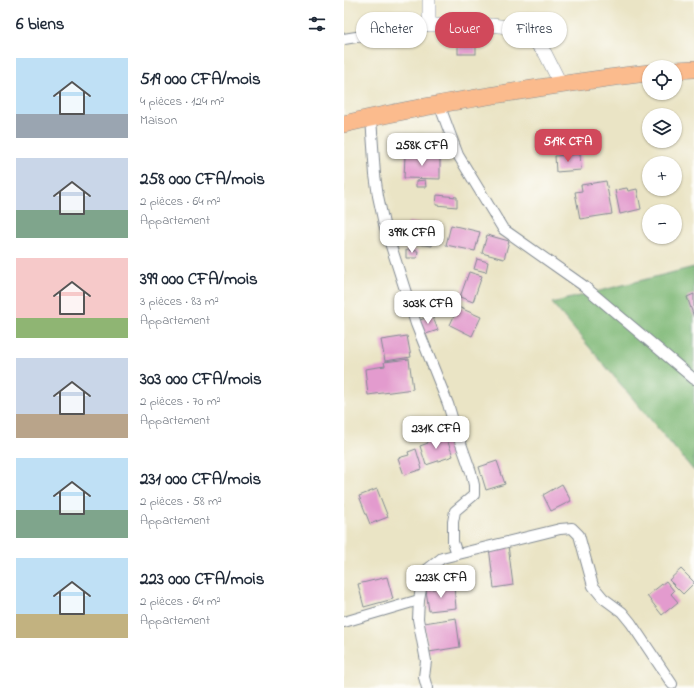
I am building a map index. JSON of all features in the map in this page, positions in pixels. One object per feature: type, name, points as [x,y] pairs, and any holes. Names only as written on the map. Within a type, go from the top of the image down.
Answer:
[{"type":"highway","points":[[682,70],[694,69]]},
{"type":"highway","points":[[344,124],[439,104],[617,76],[642,74]]},
{"type":"street","points":[[429,0],[429,25]]},
{"type":"street","points":[[344,39],[429,25],[492,25],[507,27],[523,34],[536,43],[545,53],[561,85]]},
{"type":"street","points":[[439,104],[458,155],[503,229],[584,286],[694,379]]},
{"type":"street","points":[[371,118],[375,175],[384,224],[416,324],[448,404],[472,472],[474,495],[455,511],[453,522],[453,542],[457,554]]},
{"type":"street","points":[[426,688],[424,677],[426,661],[418,618],[419,600],[424,572],[442,558],[560,529],[572,528],[579,535],[593,586],[603,598],[622,612],[672,684]]},
{"type":"street","points":[[344,622],[419,600]]},
{"type":"green space","points":[[694,267],[694,471],[552,303]]},
{"type":"building","points":[[458,48],[476,48],[476,54],[458,54]]},
{"type":"building","points":[[580,154],[581,170],[556,172],[555,156]]},
{"type":"building","points":[[405,155],[440,155],[440,179],[404,178]]},
{"type":"building","points":[[425,180],[426,187],[416,187],[416,181]]},
{"type":"building","points":[[606,181],[612,214],[580,219],[575,192],[582,191],[581,185]]},
{"type":"building","points":[[627,188],[628,191],[637,189],[641,209],[620,214],[615,190]]},
{"type":"building","points":[[437,195],[457,197],[457,207],[436,205]]},
{"type":"building","points":[[408,222],[435,226],[432,246],[404,242]]},
{"type":"building","points":[[451,225],[480,232],[475,251],[446,245]]},
{"type":"building","points":[[487,235],[509,241],[504,259],[482,253]]},
{"type":"building","points":[[406,250],[418,251],[417,258],[406,258]]},
{"type":"building","points":[[477,259],[488,262],[486,272],[474,269]]},
{"type":"building","points":[[469,272],[482,276],[473,302],[460,297]]},
{"type":"building","points":[[694,294],[694,317],[687,297]]},
{"type":"building","points":[[458,307],[481,317],[472,336],[450,325]]},
{"type":"building","points":[[432,315],[438,330],[423,335],[418,321]]},
{"type":"building","points":[[407,336],[411,357],[385,361],[381,340]]},
{"type":"building","points":[[409,359],[413,389],[368,395],[365,369],[385,366],[384,362]]},
{"type":"building","points":[[437,435],[438,439],[446,437],[453,456],[426,465],[420,446],[428,443],[427,439]]},
{"type":"building","points":[[416,449],[422,469],[404,475],[398,458],[409,455],[408,452]]},
{"type":"building","points":[[497,461],[505,484],[486,490],[479,467]]},
{"type":"building","points":[[562,484],[571,501],[551,511],[543,495]]},
{"type":"building","points":[[377,489],[388,517],[370,524],[359,496]]},
{"type":"building","points":[[508,545],[513,585],[494,588],[489,547]]},
{"type":"building","points":[[681,569],[694,582],[683,594],[669,580]]},
{"type":"building","points":[[387,577],[393,599],[364,607],[358,584]]},
{"type":"building","points":[[666,581],[674,591],[671,594],[678,602],[662,615],[647,596]]},
{"type":"building","points":[[454,586],[456,608],[429,611],[426,590]]},
{"type":"building","points":[[456,618],[460,647],[429,652],[424,623]]}]
